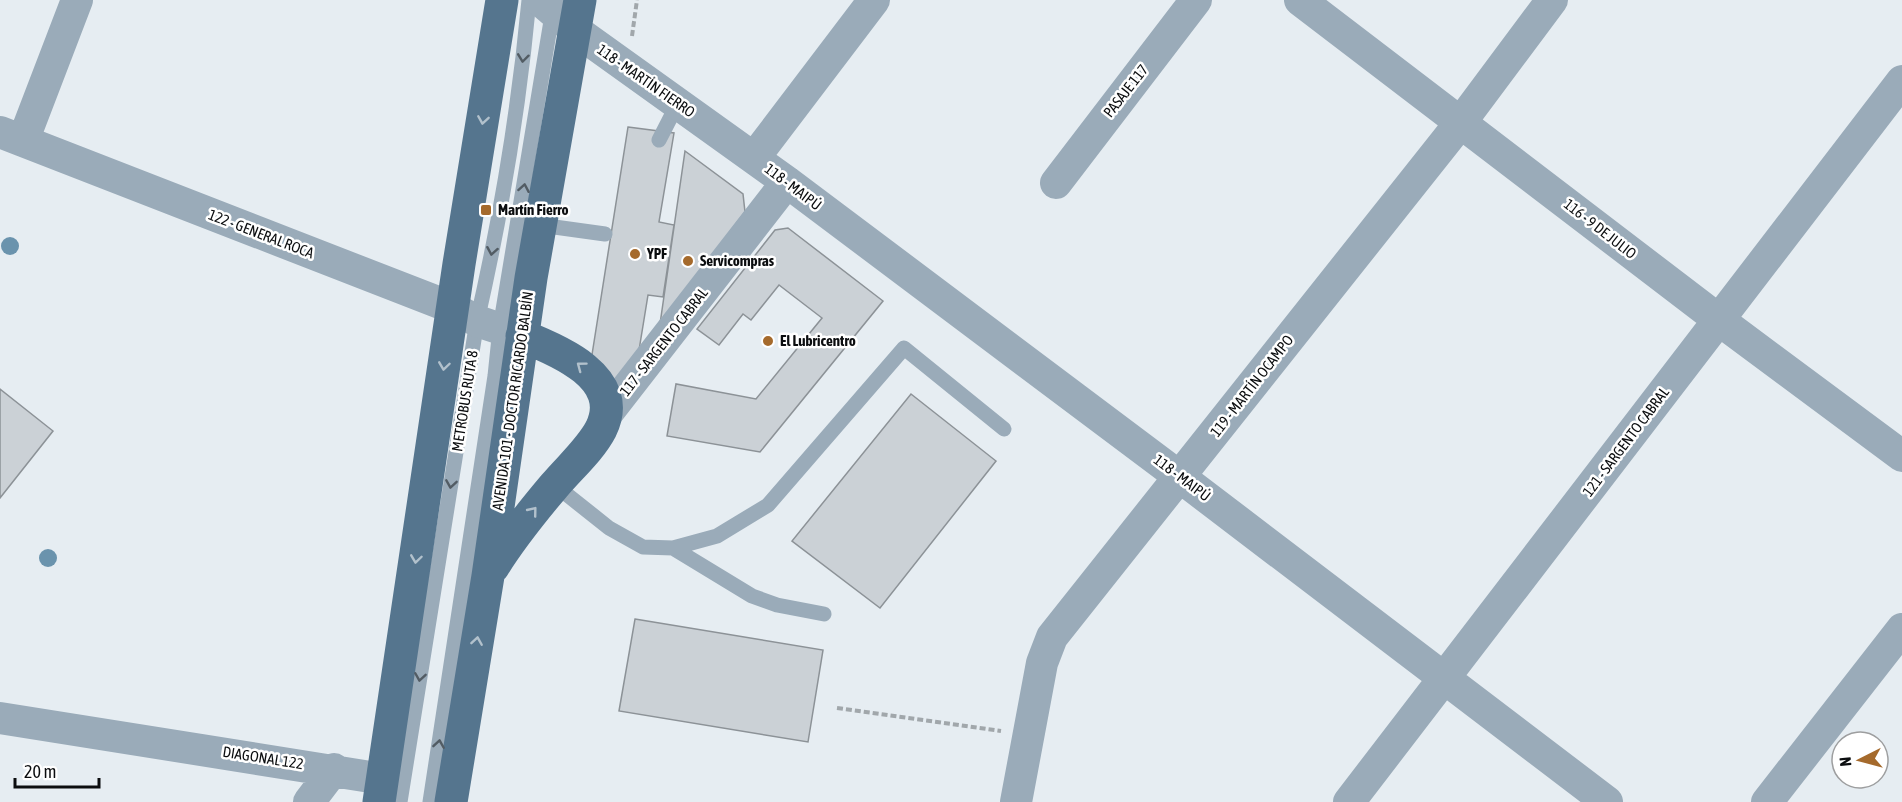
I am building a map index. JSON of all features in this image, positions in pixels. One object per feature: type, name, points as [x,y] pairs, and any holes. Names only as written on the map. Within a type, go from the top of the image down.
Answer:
[{"type":"main road","name":"AVENIDA 101 - DOCTOR RICARDO BALBÍN","points":[[451,802],[488,576],[488,324],[502,0]]},
{"type":"main road","name":"AVENIDA 101 - DOCTOR RICARDO BALBÍN","points":[[388,794],[488,324],[540,225],[555,7]]},
{"type":"main road","points":[[488,324],[575,361],[593,375],[604,396],[606,415],[591,444],[509,542],[488,576]]},
{"type":"street","points":[[11,137],[77,0]]},
{"type":"street","points":[[754,158],[874,0]]},
{"type":"street","name":"PASAJE 117","points":[[1056,183],[1196,0]]},
{"type":"street","name":"116 - 9 DE JULIO","points":[[1300,0],[1719,320],[1902,456]]},
{"type":"street","name":"119 - MARTÍN OCAMPO","points":[[1016,802],[1042,663],[1052,637],[1461,122],[1552,0]]},
{"type":"street","name":"118 - MARTÍN FIERRO","points":[[555,7],[678,103],[754,158]]},
{"type":"street","name":"121 - SARGENTO CABRAL","points":[[1349,802],[1445,680],[1902,81]]},
{"type":"street","name":"122 - GENERAL ROCA","points":[[11,137],[488,324]]},
{"type":"street","name":"118 - MAIPÚ","points":[[754,158],[1180,477],[1607,802]]},
{"type":"street","name":"117 - SARGENTO CABRAL","points":[[606,415],[787,182]]},
{"type":"street","points":[[1767,802],[1902,629]]},
{"type":"street","name":"DIAGONAL 122","points":[[0,718],[334,769],[388,794]]},
{"type":"street","points":[[309,802],[334,769]]},
{"type":"lane","name":"METROBUS RUTA 8","points":[[488,324],[555,7]]},
{"type":"lane","name":"METROBUS RUTA 8","points":[[430,802],[495,376],[488,324],[490,262],[524,58],[555,7]]},
{"type":"lane","points":[[659,140],[678,103]]},
{"type":"lane","points":[[540,225],[605,234]]},
{"type":"lane","points":[[555,485],[627,539],[644,547],[673,548],[717,536],[768,505],[904,348],[1004,429]]},
{"type":"lane","points":[[673,548],[752,596],[777,605],[824,614]]},
{"type":"path","points":[[837,708],[1029,735]]},
{"type":"building","points":[[628,127],[674,133],[659,222],[674,225],[663,297],[648,295],[633,387],[588,380]]},
{"type":"building","name":"Servicompras","points":[[685,151],[743,194],[745,212],[660,324]]},
{"type":"building","points":[[788,228],[883,301],[760,452],[667,436],[676,384],[756,399],[822,318],[779,285],[751,320],[743,314],[719,345],[697,329],[775,230]]},
{"type":"building","points":[[0,389],[53,431],[0,498]]},
{"type":"building","points":[[911,394],[996,461],[880,608],[792,541]]},
{"type":"building","points":[[635,619],[823,650],[808,742],[619,711]]},
{"type":"place","name":"Martín Fierro","points":[[486,210]]},
{"type":"place","name":"YPF","points":[[635,254]]},
{"type":"place","name":"Servicompras","points":[[688,261]]},
{"type":"place","name":"El Lubricentro","points":[[768,341]]}]
